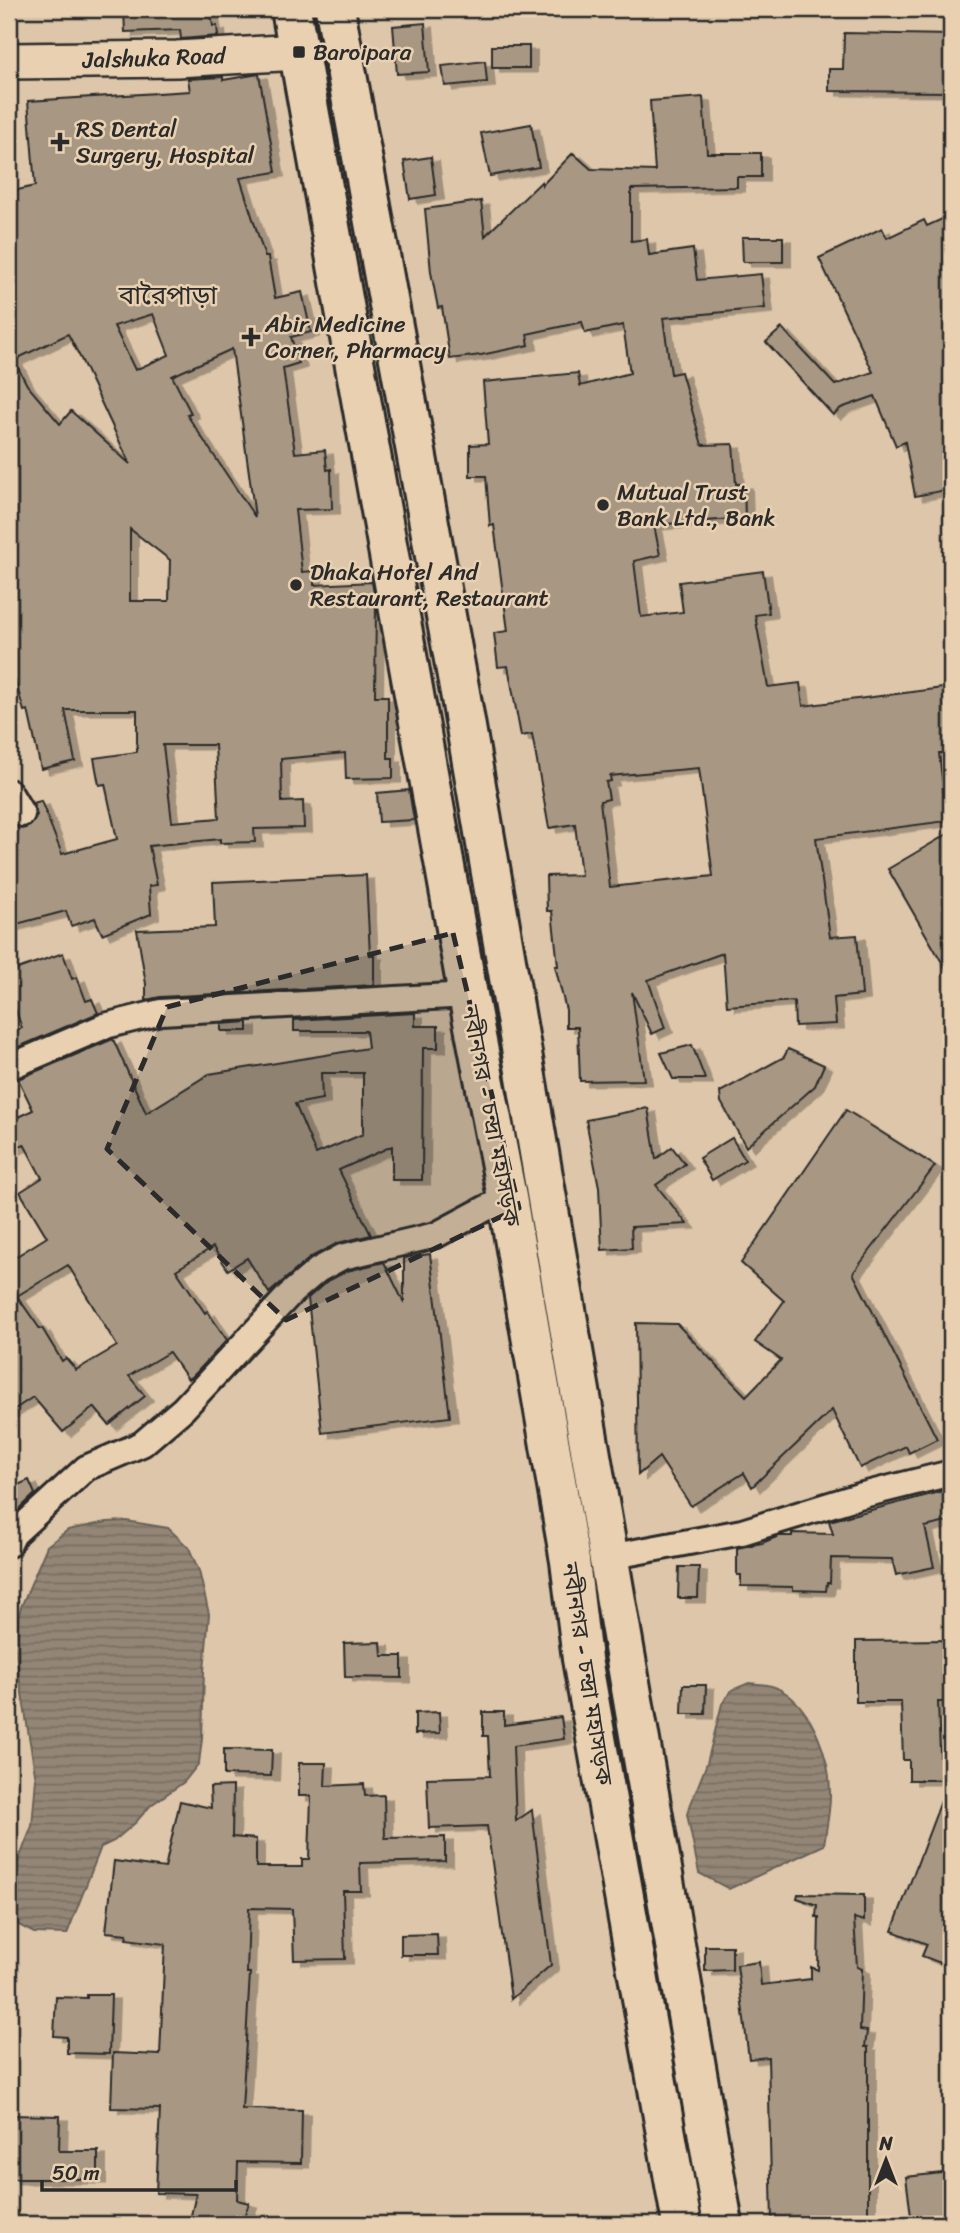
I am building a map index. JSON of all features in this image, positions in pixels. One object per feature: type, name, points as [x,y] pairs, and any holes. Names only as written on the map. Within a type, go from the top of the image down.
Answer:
[{"type":"highway","name":"নবীনগর - চন্দ্রা মহাসড়ক","points":[[291,9],[468,995],[507,1197],[570,1562],[585,1672],[682,2224]]},
{"type":"highway","name":"নবীনগর - চন্দ্রা মহাসড়ক","points":[[335,9],[461,698],[723,2224]]},
{"type":"street","name":"Jalshuka Road","points":[[9,61],[177,59],[299,52]]},
{"type":"street","points":[[9,792],[22,814]]},
{"type":"street","points":[[9,1067],[104,1026],[161,1012],[468,995]]},
{"type":"street","points":[[9,1545],[14,1534],[86,1468],[142,1444],[183,1409],[290,1294],[318,1270],[342,1257],[436,1235],[507,1197]]},
{"type":"street","points":[[609,1557],[742,1532],[859,1496],[951,1473]]},
{"type":"highlighted area","points":[[453,933],[519,1208],[286,1320],[107,1149],[167,1007]]},
{"type":"shaded area","points":[[126,1521],[168,1528],[189,1548],[199,1571],[209,1614],[199,1763],[184,1782],[151,1805],[114,1841],[101,1847],[67,1934],[34,1933],[9,1920],[9,1885],[32,1826],[36,1779],[13,1638],[21,1607],[47,1546],[68,1530]]},
{"type":"shaded area","points":[[749,1683],[769,1685],[781,1690],[792,1698],[811,1722],[827,1767],[829,1808],[824,1845],[729,1889],[699,1873],[687,1814],[707,1763],[722,1704],[732,1690]]},
{"type":"building","points":[[124,9],[210,9],[218,36],[181,39],[180,30],[125,32]]},
{"type":"building","points":[[425,23],[429,72],[397,74],[393,26]]},
{"type":"building","points":[[844,33],[951,35],[951,92],[829,91],[829,69],[843,69]]},
{"type":"building","points":[[492,46],[529,46],[529,68],[492,68]]},
{"type":"building","points":[[485,61],[487,82],[445,86],[442,66]]},
{"type":"building","points":[[259,74],[276,172],[240,178],[265,257],[268,257],[275,298],[302,292],[311,332],[291,337],[299,363],[283,368],[295,453],[325,450],[327,470],[331,469],[332,509],[295,510],[302,572],[314,571],[314,585],[372,582],[376,604],[375,696],[388,696],[388,758],[393,758],[393,778],[346,779],[345,753],[281,759],[282,802],[303,801],[304,828],[254,829],[255,842],[220,843],[220,839],[149,846],[157,885],[149,886],[151,914],[102,934],[95,918],[71,926],[66,911],[9,926],[9,821],[15,827],[23,829],[30,826],[37,815],[33,803],[41,801],[62,854],[117,839],[105,784],[99,785],[94,758],[137,752],[137,710],[65,710],[75,761],[41,769],[28,710],[24,711],[13,673],[9,675],[9,192],[35,186],[28,101],[190,91],[188,79],[223,77],[223,80]],"holes":[[[153,314],[169,355],[135,370],[114,326]],[[68,334],[130,464],[71,411],[60,424],[27,385],[14,360]],[[232,349],[255,517],[187,415],[191,413],[172,376]],[[130,529],[170,560],[169,601],[130,601]],[[163,745],[215,745],[219,818],[172,822]]]},
{"type":"building","points":[[703,97],[707,153],[761,153],[761,177],[737,177],[737,187],[631,189],[631,241],[647,239],[649,255],[693,249],[697,280],[761,274],[765,308],[663,318],[671,374],[681,372],[702,445],[733,444],[736,484],[744,484],[745,518],[654,525],[660,555],[634,561],[641,617],[683,612],[679,582],[763,571],[769,613],[755,615],[768,687],[800,683],[803,706],[951,687],[951,753],[939,753],[947,821],[816,838],[830,937],[857,935],[862,995],[834,998],[836,1024],[795,1026],[794,1001],[727,1006],[723,953],[648,980],[665,1028],[652,1034],[632,992],[644,1080],[580,1081],[578,1027],[566,1027],[566,1010],[555,966],[558,966],[552,911],[547,911],[546,876],[581,875],[575,824],[549,828],[532,734],[521,736],[508,666],[498,667],[494,633],[508,631],[494,525],[490,526],[486,476],[470,476],[470,445],[488,444],[483,382],[578,373],[580,386],[630,373],[623,325],[585,333],[582,322],[527,334],[529,345],[450,359],[442,307],[438,308],[431,272],[425,209],[481,201],[485,236],[573,153],[591,169],[655,171],[650,101]],"holes":[[[699,768],[713,876],[610,887],[600,801],[609,799],[606,782],[611,781],[610,776]]]},
{"type":"building","points":[[531,124],[539,167],[490,176],[481,133]]},
{"type":"building","points":[[431,157],[436,195],[410,199],[404,161]]},
{"type":"building","points":[[951,215],[951,489],[915,496],[905,442],[896,446],[875,396],[841,408],[833,415],[766,342],[782,328],[835,385],[873,372],[819,258],[882,228],[887,238],[924,220],[927,226]]},
{"type":"building","points":[[742,237],[783,237],[783,262],[743,262]]},
{"type":"building","points":[[409,790],[414,820],[379,822],[377,793]]},
{"type":"building","points":[[951,832],[951,978],[888,869]]},
{"type":"building","points":[[366,875],[370,955],[374,955],[374,985],[146,1000],[137,930],[215,927],[213,882]]},
{"type":"building","points":[[63,953],[72,979],[77,977],[86,1001],[92,999],[98,1013],[9,1051],[9,1033],[22,1028],[9,992],[9,972]]},
{"type":"building","points":[[415,1013],[415,1026],[438,1026],[438,1048],[423,1048],[422,1180],[392,1180],[392,1146],[339,1170],[371,1235],[338,1243],[311,1257],[269,1293],[247,1258],[228,1270],[213,1247],[176,1270],[227,1340],[188,1379],[169,1352],[129,1376],[145,1396],[109,1425],[94,1407],[63,1432],[33,1397],[9,1413],[9,1261],[47,1237],[20,1192],[42,1178],[24,1144],[9,1151],[9,1121],[33,1110],[18,1079],[113,1039],[146,1113],[209,1074],[368,1048],[366,1031],[294,1031],[294,1020]],"holes":[[[321,1073],[363,1073],[363,1134],[316,1154],[295,1104],[322,1099]],[[68,1265],[117,1346],[76,1370],[66,1358],[62,1361],[42,1328],[40,1329],[17,1296]]]},
{"type":"building","points":[[248,1022],[248,1031],[221,1031],[221,1024]]},
{"type":"building","points":[[692,1045],[705,1079],[673,1079],[661,1053]]},
{"type":"building","points":[[788,1049],[824,1065],[815,1086],[746,1147],[721,1102],[720,1092],[784,1057]]},
{"type":"building","points":[[648,1108],[656,1159],[672,1147],[685,1164],[656,1185],[687,1224],[631,1227],[632,1248],[602,1250],[599,1187],[586,1120]]},
{"type":"building","points":[[846,1110],[935,1166],[853,1273],[937,1439],[909,1453],[906,1446],[860,1468],[832,1410],[752,1487],[744,1473],[691,1506],[659,1457],[638,1475],[636,1323],[677,1324],[746,1396],[781,1360],[755,1342],[784,1301],[741,1263]]},
{"type":"building","points":[[732,1138],[745,1160],[712,1180],[699,1158]]},
{"type":"building","points":[[430,1254],[450,1417],[322,1433],[308,1298],[326,1282],[347,1271],[384,1262],[404,1303],[404,1258]]},
{"type":"building","points":[[29,1480],[35,1494],[9,1519],[9,1489]]},
{"type":"building","points":[[951,1489],[951,1521],[925,1527],[934,1567],[896,1575],[892,1559],[831,1558],[830,1583],[827,1583],[826,1591],[741,1586],[741,1575],[737,1575],[737,1548],[779,1536],[792,1536],[792,1533],[833,1534],[829,1521]]},
{"type":"building","points":[[679,1567],[699,1567],[698,1598],[678,1598]]},
{"type":"building","points":[[951,1640],[951,1702],[938,1702],[941,1780],[909,1780],[909,1760],[903,1760],[901,1702],[856,1702],[856,1641]]},
{"type":"building","points":[[381,1642],[382,1656],[402,1656],[402,1678],[345,1677],[344,1643]]},
{"type":"building","points":[[683,1685],[706,1685],[705,1714],[682,1714]]},
{"type":"building","points":[[439,1712],[440,1733],[415,1734],[415,1713]]},
{"type":"building","points":[[483,1712],[504,1712],[504,1725],[561,1717],[564,1739],[513,1746],[516,1821],[532,1810],[551,1965],[511,1999],[487,1826],[429,1828],[427,1778],[490,1776],[488,1736],[483,1736]]},
{"type":"building","points":[[224,1749],[272,1750],[271,1776],[224,1775]]},
{"type":"building","points":[[299,1763],[326,1763],[325,1786],[364,1784],[365,1796],[384,1795],[385,1838],[445,1837],[445,1861],[360,1863],[361,1891],[343,1891],[345,1959],[294,1960],[292,1909],[249,1908],[247,1973],[250,1973],[242,2109],[302,2110],[301,2163],[238,2162],[237,2200],[249,2203],[242,2224],[189,2224],[196,2194],[156,2193],[160,2109],[111,2108],[113,2053],[160,2055],[165,1944],[126,1939],[127,1934],[106,1932],[114,1861],[165,1868],[180,1801],[211,1808],[210,1787],[233,1786],[232,1837],[256,1839],[256,1867],[302,1867],[302,1859],[309,1859],[311,1796],[299,1796]]},
{"type":"building","points":[[949,1780],[951,1967],[922,1956],[927,1944],[892,1931]]},
{"type":"building","points":[[798,1894],[864,1895],[864,1921],[854,1918],[857,1967],[862,1969],[860,2030],[867,2031],[865,2047],[868,2047],[868,2224],[772,2222],[768,2057],[749,2059],[737,1965],[759,1962],[761,1985],[811,1979],[811,1967],[818,1970],[819,1917],[816,1917],[817,1905],[797,1898]]},
{"type":"building","points":[[437,1934],[438,1955],[401,1955],[401,1935]]},
{"type":"building","points":[[705,1946],[732,1946],[732,1970],[705,1971]]},
{"type":"building","points":[[87,1995],[111,1995],[109,2054],[67,2053],[67,2037],[54,2036],[56,1997],[87,1998]]},
{"type":"building","points":[[9,2115],[60,2116],[59,2151],[98,2151],[98,2179],[10,2179]]},
{"type":"building","points":[[951,2172],[951,2222],[912,2224],[906,2177]]},
{"type":"place","name":"Baroipara","points":[[299,52]]},
{"type":"place","name":"RS Dental Surgery, Hospital","points":[[60,142]]},
{"type":"place","name":"Abir Medicine Corner, Pharmacy","points":[[251,337]]},
{"type":"place","name":"Mutual Trust Bank Ltd., Bank","points":[[603,505]]},
{"type":"place","name":"Dhaka Hotel And Restaurant, Restaurant","points":[[296,585]]},
{"type":"district","name":"বারৈপাড়া","points":[[168,295]]}]
